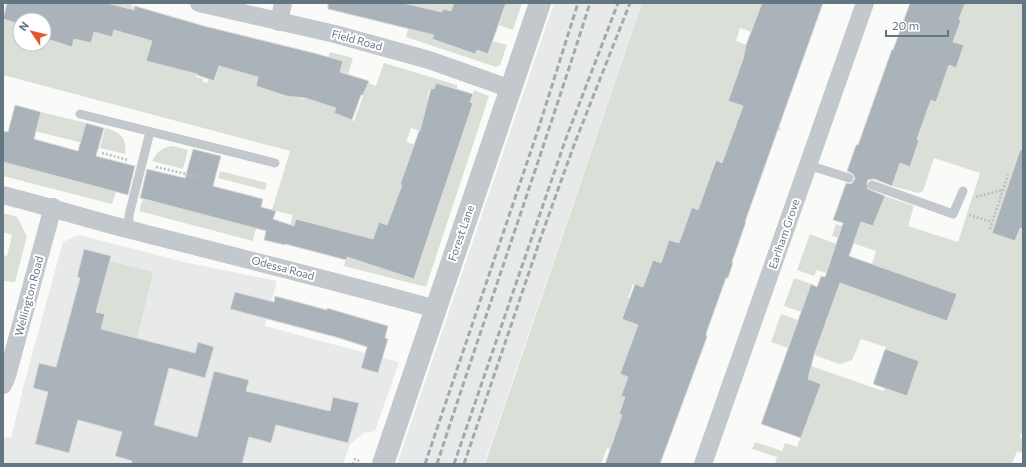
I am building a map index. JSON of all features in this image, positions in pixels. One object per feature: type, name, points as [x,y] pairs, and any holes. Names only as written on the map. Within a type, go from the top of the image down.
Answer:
[{"type":"street","name":"Field Road","points":[[200,3],[335,34],[429,60],[511,89]]},
{"type":"street","points":[[279,22],[283,3]]},
{"type":"street","name":"Forest Lane","points":[[383,464],[540,3]]},
{"type":"street","name":"Earlham Grove","points":[[703,464],[865,3]]},
{"type":"street","name":"Odessa Road","points":[[3,195],[53,207],[129,229],[286,268],[436,309]]},
{"type":"street","name":"Wellington Road","points":[[3,385],[7,376],[53,207]]},
{"type":"lane","points":[[80,114],[275,163]]},
{"type":"lane","points":[[129,229],[128,215],[150,132]]},
{"type":"lane","points":[[808,165],[849,178]]},
{"type":"lane","points":[[872,185],[954,214],[962,191]]},
{"type":"path","points":[[990,229],[1008,175]]},
{"type":"path","points":[[958,201],[1002,190]]},
{"type":"path","points":[[955,210],[992,222]]},
{"type":"path","points":[[353,464],[355,459],[361,462]]},
{"type":"shaded area","points":[[107,3],[133,3],[131,8],[135,6],[130,22],[137,34],[136,36],[144,39],[145,37],[152,39],[146,61],[155,64],[159,51],[198,72],[196,77],[203,79],[203,82],[207,83],[209,79],[215,80],[221,56],[261,66],[256,86],[272,91],[285,72],[279,95],[305,99],[305,97],[344,84],[334,113],[354,121],[368,83],[376,86],[384,63],[457,85],[457,89],[436,83],[434,89],[430,88],[427,97],[445,103],[427,106],[420,131],[411,128],[406,142],[429,149],[465,127],[473,103],[470,102],[474,90],[489,96],[426,287],[344,266],[353,234],[298,219],[292,243],[286,241],[293,215],[272,210],[290,151],[3,75],[3,19],[12,22],[12,52],[52,52],[52,37],[74,39],[90,43],[95,27]],"holes":[[[403,178],[442,197],[414,279],[365,263],[400,245],[374,236],[379,223],[389,226],[414,190],[400,185]]]},
{"type":"shaded area","points":[[403,3],[454,3],[452,8],[475,20],[444,9],[442,12],[438,10],[434,21],[435,31],[433,39],[488,54],[493,41],[507,45],[500,65],[496,67],[406,37],[414,6]]},
{"type":"shaded area","points":[[503,3],[522,3],[513,30],[499,25],[506,4]]},
{"type":"shaded area","points":[[554,3],[642,3],[484,464],[397,464]]},
{"type":"shaded area","points":[[642,3],[762,3],[756,18],[785,28],[780,42],[740,28],[736,41],[747,45],[742,59],[771,69],[765,85],[737,75],[728,101],[755,111],[779,123],[781,131],[740,114],[726,154],[761,176],[715,160],[712,169],[729,176],[718,217],[692,208],[682,235],[730,261],[669,240],[722,284],[653,260],[649,271],[651,290],[633,284],[628,298],[707,326],[622,319],[648,328],[620,374],[628,377],[621,396],[676,415],[622,404],[619,414],[643,422],[640,430],[619,423],[617,431],[652,464],[607,448],[601,464],[485,464]]},
{"type":"shaded area","points":[[965,3],[1023,3],[1023,429],[1020,437],[1023,439],[1023,453],[1017,451],[1012,464],[775,464],[777,457],[752,449],[755,442],[782,451],[785,443],[797,447],[821,384],[808,379],[811,371],[783,361],[785,357],[883,391],[885,388],[906,396],[919,361],[886,350],[886,347],[861,339],[852,360],[840,364],[814,355],[824,277],[947,321],[957,294],[872,264],[876,251],[832,236],[836,224],[859,229],[861,222],[873,226],[881,206],[870,191],[914,206],[908,226],[958,242],[980,173],[934,158],[923,191],[918,193],[892,186],[900,163],[910,166],[919,140],[896,132],[924,120],[929,107],[906,99],[922,56],[956,68],[964,46],[930,34],[933,26],[956,34],[961,20],[935,11]]},
{"type":"shaded area","points":[[330,52],[353,58],[348,74],[340,72],[343,61],[328,57]]},
{"type":"shaded area","points":[[41,112],[86,123],[84,132],[95,146],[14,126],[38,121]]},
{"type":"shaded area","points":[[105,128],[115,131],[124,139],[125,154],[100,148]]},
{"type":"shaded area","points":[[173,146],[188,150],[183,169],[152,161],[160,150]]},
{"type":"shaded area","points":[[3,162],[116,192],[112,204],[3,176]]},
{"type":"shaded area","points":[[220,171],[267,183],[265,190],[218,178]]},
{"type":"shaded area","points":[[143,199],[256,228],[253,241],[139,211]]},
{"type":"shaded area","points":[[3,213],[17,217],[27,236],[15,282],[3,281],[3,255],[7,256],[12,235],[3,232]]},
{"type":"shaded area","points":[[810,234],[839,245],[834,251],[826,273],[817,270],[814,276],[797,270]]},
{"type":"shaded area","points":[[79,235],[184,262],[277,281],[265,326],[399,362],[375,431],[364,433],[350,444],[343,464],[3,464],[3,436],[11,438],[24,384],[63,242]]},
{"type":"shaded area","points":[[109,261],[153,272],[137,338],[101,329],[105,314],[96,312]]},
{"type":"shaded area","points":[[794,278],[811,284],[801,312],[784,306]]},
{"type":"shaded area","points":[[781,314],[798,320],[788,348],[771,342]]},
{"type":"building","points":[[7,3],[107,3],[134,10],[135,6],[204,26],[343,61],[340,72],[369,81],[363,95],[361,95],[352,120],[334,113],[336,108],[305,98],[286,96],[256,86],[258,77],[219,66],[214,81],[197,74],[146,61],[152,41],[114,30],[112,37],[94,32],[91,43],[74,39],[72,47],[52,41],[52,12],[12,12],[12,22],[3,19]]},
{"type":"building","points":[[328,3],[403,3],[442,12],[443,9],[451,11],[454,3],[506,3],[488,54],[477,50],[475,54],[432,39],[434,35],[328,9]]},
{"type":"building","points":[[762,3],[823,3],[745,222],[728,278],[726,278],[706,334],[707,337],[660,464],[605,464],[622,415],[619,414],[625,397],[621,396],[628,377],[620,374],[638,325],[622,319],[635,284],[643,287],[653,260],[661,263],[669,240],[679,243],[692,207],[698,210],[716,160],[722,163],[743,106],[728,101],[743,59],[746,45]]},
{"type":"building","points":[[910,3],[965,3],[953,42],[964,45],[956,68],[949,65],[936,102],[931,100],[917,139],[919,140],[910,167],[900,163],[892,186],[874,179],[868,180],[868,189],[885,196],[873,226],[861,222],[849,256],[957,294],[947,321],[840,283],[814,355],[808,379],[821,384],[801,438],[761,424],[811,284],[817,287],[821,276],[825,277],[843,223],[833,220],[846,183],[851,184],[855,179],[853,174],[847,171]]},
{"type":"building","points":[[436,83],[473,94],[470,102],[473,103],[414,279],[347,257],[346,260],[264,240],[266,231],[140,198],[147,169],[185,178],[193,149],[221,156],[213,186],[263,199],[261,207],[276,211],[273,219],[294,226],[296,219],[373,239],[379,222],[387,225],[420,131],[431,88],[434,89]]},
{"type":"building","points":[[15,105],[41,112],[34,139],[78,151],[86,123],[104,128],[96,156],[135,166],[128,195],[3,162],[3,131],[8,132]]},
{"type":"building","points":[[1020,150],[1023,150],[1023,229],[1020,228],[1015,241],[992,233]]},
{"type":"building","points":[[84,249],[111,256],[96,312],[105,314],[101,329],[195,353],[198,342],[214,347],[205,378],[169,368],[154,425],[197,437],[214,371],[249,380],[246,391],[330,411],[333,397],[359,403],[348,443],[276,425],[271,443],[249,437],[242,464],[131,464],[132,461],[115,456],[122,432],[78,420],[69,453],[35,444],[48,392],[33,388],[39,363],[56,367],[80,278],[77,277]]},
{"type":"building","points":[[235,292],[274,302],[275,296],[327,310],[327,308],[388,326],[385,338],[388,339],[378,373],[361,368],[367,347],[230,309]]},
{"type":"building","points":[[885,349],[919,361],[907,396],[873,384]]},
{"type":"railway","points":[[425,464],[538,130],[578,3]]},
{"type":"railway","points":[[437,464],[590,3]]},
{"type":"railway","points":[[454,464],[565,141],[618,3]]},
{"type":"railway","points":[[464,464],[542,234],[574,145],[630,3]]}]
